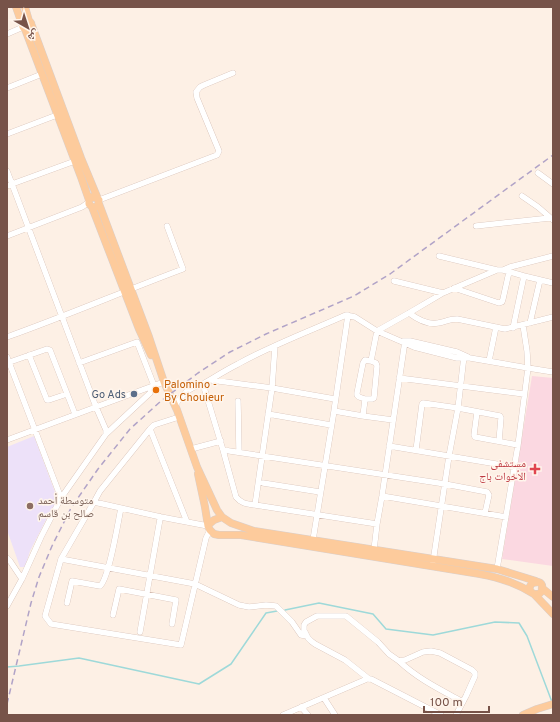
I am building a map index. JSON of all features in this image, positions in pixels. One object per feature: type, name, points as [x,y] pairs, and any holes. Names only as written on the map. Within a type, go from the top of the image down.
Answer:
[{"type":"main road","points":[[16,7],[26,25],[81,158],[94,203]]},
{"type":"main road","points":[[24,7],[26,25],[57,115],[75,161],[94,203],[127,290],[143,339],[171,407],[175,414],[179,417]]},
{"type":"main road","points":[[143,339],[175,405],[197,467],[217,510],[222,517],[231,523],[254,531],[374,550],[498,577],[532,593],[539,594],[547,589]]},
{"type":"main road","points":[[197,467],[209,527],[214,534],[241,535],[432,563],[497,569],[536,581],[547,589],[553,597]]},
{"type":"main road","points":[[209,527],[214,520],[222,517]]},
{"type":"main road","points":[[222,535],[228,530],[231,523]]},
{"type":"main road","points":[[536,581],[532,582],[529,588],[553,614]]},
{"type":"main road","points":[[523,715],[537,708],[553,704]]},
{"type":"street","points":[[7,34],[26,25]]},
{"type":"street","points":[[7,236],[217,155],[219,151],[197,98],[196,92],[204,85],[233,73]]},
{"type":"street","points":[[7,88],[42,74]]},
{"type":"street","points":[[7,134],[57,115]]},
{"type":"street","points":[[10,185],[75,161]]},
{"type":"street","points":[[7,171],[10,185],[106,430],[106,434]]},
{"type":"street","points":[[538,174],[553,184]]},
{"type":"street","points":[[522,196],[538,207],[551,219]]},
{"type":"street","points":[[476,226],[551,219]]},
{"type":"street","points":[[7,337],[62,317],[127,290],[183,270],[167,226]]},
{"type":"street","points":[[439,256],[553,283]]},
{"type":"street","points":[[377,331],[453,288],[503,271],[510,267],[553,256]]},
{"type":"street","points":[[453,288],[501,303],[504,299],[503,271]]},
{"type":"street","points":[[513,328],[524,276]]},
{"type":"street","points":[[530,323],[540,280]]},
{"type":"street","points":[[394,281],[443,293]]},
{"type":"street","points":[[410,313],[421,320],[434,324],[457,319],[505,329],[553,318]]},
{"type":"street","points":[[175,405],[187,391],[211,380],[239,363],[346,315],[355,317],[377,331],[414,347],[438,354],[458,358],[466,357],[553,372]]},
{"type":"street","points":[[313,540],[348,315]]},
{"type":"street","points":[[497,569],[518,445],[528,368],[523,325]]},
{"type":"street","points":[[489,361],[496,327]]},
{"type":"street","points":[[371,361],[377,331]]},
{"type":"street","points":[[7,606],[22,579],[61,498],[106,434],[150,393],[153,386],[143,339],[79,363]]},
{"type":"street","points":[[374,550],[404,342]]},
{"type":"street","points":[[255,505],[272,388],[275,346]]},
{"type":"street","points":[[61,498],[8,361],[47,349],[50,350],[75,414]]},
{"type":"street","points":[[30,355],[47,400],[67,394]]},
{"type":"street","points":[[432,563],[466,357]]},
{"type":"street","points":[[366,360],[376,363],[378,366],[374,398],[365,399],[358,396],[357,393],[362,363],[366,360]]},
{"type":"street","points":[[399,378],[524,394]]},
{"type":"street","points":[[211,380],[272,388],[336,399]]},
{"type":"street","points":[[7,440],[161,383]]},
{"type":"street","points":[[203,384],[236,497],[242,503],[377,524]]},
{"type":"street","points":[[363,416],[365,399]]},
{"type":"street","points":[[238,401],[239,452]]},
{"type":"street","points":[[416,450],[422,403],[499,416],[501,417],[499,441]]},
{"type":"street","points":[[334,412],[393,420]]},
{"type":"street","points":[[477,412],[476,438],[518,445]]},
{"type":"street","points":[[268,414],[331,425]]},
{"type":"street","points":[[94,502],[209,527],[181,645],[51,624],[45,616],[61,559],[100,491],[154,425],[179,417]]},
{"type":"street","points":[[150,429],[187,522]]},
{"type":"street","points":[[191,449],[220,441]]},
{"type":"street","points":[[389,446],[514,467]]},
{"type":"street","points":[[223,450],[445,484],[488,493],[489,495],[485,513]]},
{"type":"street","points":[[262,483],[320,492]]},
{"type":"street","points":[[382,496],[506,517]]},
{"type":"street","points":[[67,603],[72,581],[100,586],[104,583],[121,508]]},
{"type":"street","points":[[140,632],[161,517]]},
{"type":"street","points":[[7,552],[9,560],[22,579]]},
{"type":"street","points":[[61,559],[195,584],[249,607],[266,604],[276,606],[292,622],[301,635],[307,636]]},
{"type":"street","points":[[113,615],[119,589],[176,600],[172,624]]},
{"type":"street","points":[[441,715],[376,680],[369,679],[345,660],[315,644],[307,636],[304,627],[306,622],[317,616],[346,616],[378,642],[388,654],[421,679],[463,702]]},
{"type":"street","points":[[399,661],[431,650],[472,670],[475,673],[474,676],[456,715]]},
{"type":"street","points":[[283,715],[369,679]]},
{"type":"street","points":[[324,698],[335,715]]},
{"type":"street","points":[[301,707],[308,715]]},
{"type":"shaded area","name":"مستشفى الأخوات باج","points":[[532,376],[553,378],[553,566],[502,559]]},
{"type":"shaded area","name":"متوسطة أحمد صالح بن قاسم","points":[[34,436],[58,500],[50,512],[30,551],[25,567],[20,567],[7,530],[7,447]]},
{"type":"waterway","points":[[285,610],[319,603],[373,614],[386,629],[433,635],[495,622],[519,623],[527,636],[552,702]]},
{"type":"waterway","points":[[7,667],[79,658],[199,684],[231,664],[266,613],[277,611]]},
{"type":"railway","points":[[7,704],[31,603],[39,577],[52,546],[71,508],[98,469],[130,429],[161,401],[198,373],[230,352],[266,334],[354,296],[390,274],[553,155]]},
{"type":"place","name":"Palomino - By Chouieur","points":[[156,390]]},
{"type":"place","name":"Go Ads","points":[[134,394]]},
{"type":"place","name":"مستشفى الأخوات باج","points":[[535,469]]},
{"type":"place","name":"متوسطة أحمد صالح بن قاسم","points":[[30,506]]}]
